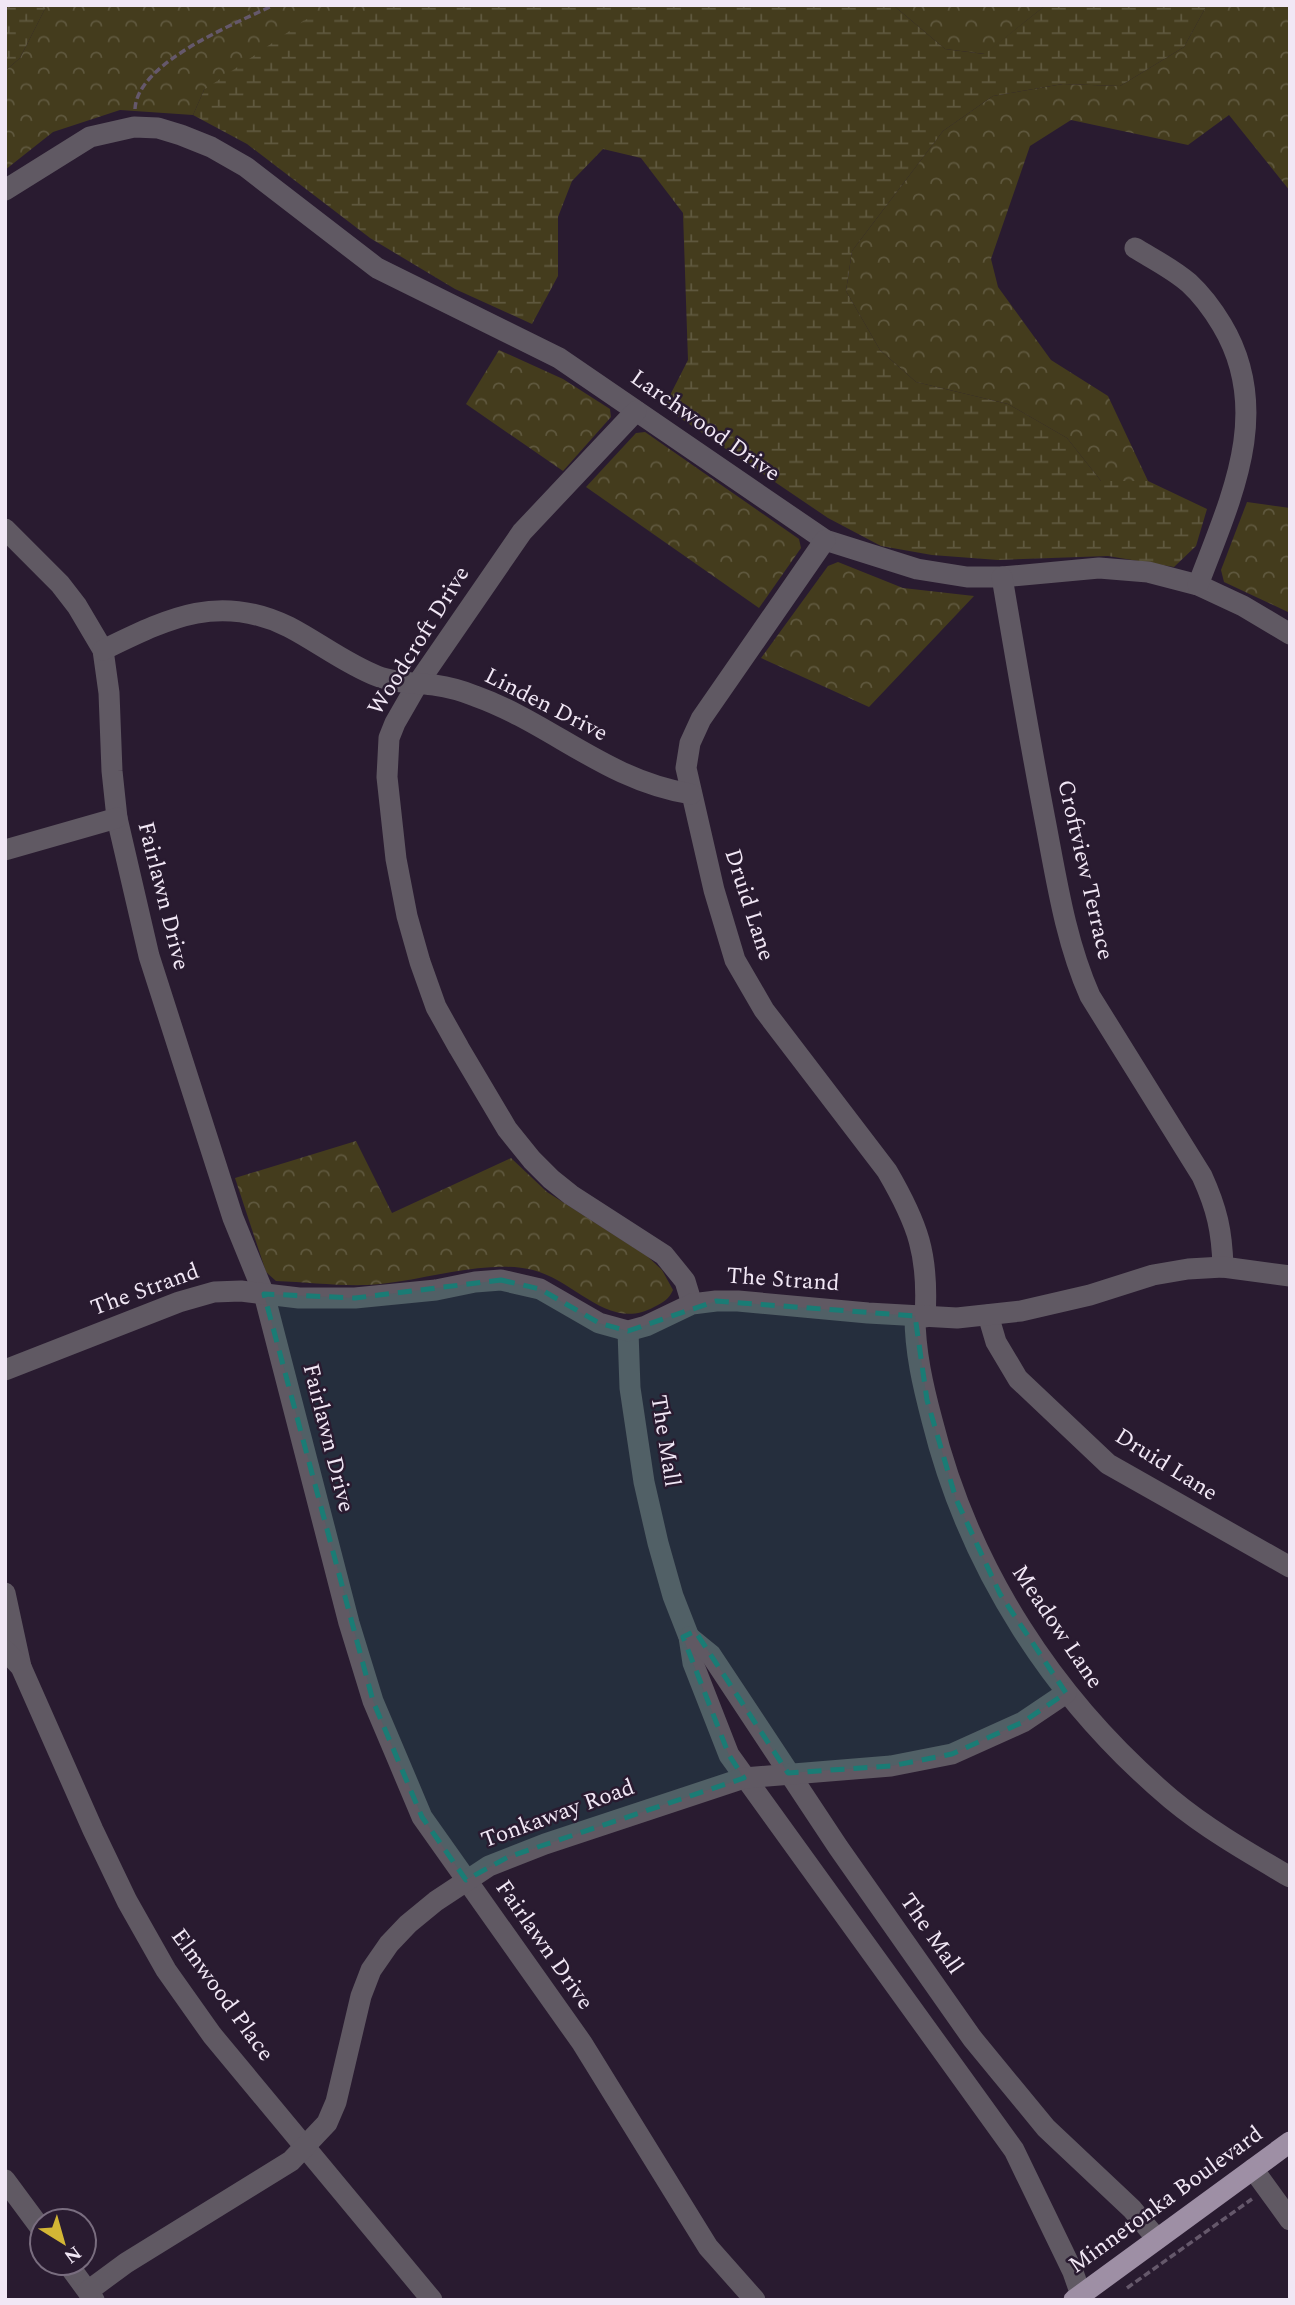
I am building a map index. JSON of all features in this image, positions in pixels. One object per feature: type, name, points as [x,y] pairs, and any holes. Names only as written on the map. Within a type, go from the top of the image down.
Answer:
[{"type":"main road","name":"Minnetonka Boulevard","points":[[1078,2297],[1290,2142]]},
{"type":"street","points":[[5,190],[90,137],[134,127]]},
{"type":"street","name":"Larchwood Drive","points":[[134,127],[158,128],[211,147],[246,167],[377,268],[559,358],[825,540],[917,569],[967,577],[1002,577],[1099,568],[1148,572],[1198,585],[1243,606],[1290,634]]},
{"type":"street","points":[[1135,248],[1181,278],[1209,306],[1229,337],[1240,362],[1245,388],[1247,426],[1243,455],[1224,517],[1198,585]]},
{"type":"street","name":"Woodcroft Drive","points":[[636,411],[522,532],[418,683],[389,738],[387,776],[396,859],[407,916],[436,1007],[508,1129],[525,1152],[571,1195],[664,1255],[685,1281],[692,1304]]},
{"type":"street","name":"Fairlawn Drive","points":[[5,529],[60,584],[103,650],[109,693],[117,818],[149,956],[233,1218],[264,1294],[349,1623],[373,1701],[422,1818],[582,2043],[708,2247],[755,2300]]},
{"type":"street","name":"Druid Lane","points":[[825,540],[701,719],[690,743],[686,768],[726,933],[741,971],[764,1010],[887,1171],[911,1216],[923,1246],[927,1296],[920,1317]]},
{"type":"street","name":"Croftview Terrace","points":[[1002,577],[1060,899],[1080,973],[1090,996],[1202,1176],[1216,1208],[1222,1240],[1223,1267]]},
{"type":"street","name":"Linden Drive","points":[[103,650],[180,616],[232,610],[257,615],[286,626],[374,675],[392,681],[438,685],[474,695],[642,783],[691,794]]},
{"type":"street","points":[[5,850],[117,818]]},
{"type":"street","name":"The Strand","points":[[5,1370],[179,1302],[214,1292],[299,1298],[355,1298],[501,1280],[540,1289],[599,1323],[628,1331],[646,1326],[692,1304],[738,1301],[920,1317],[988,1315],[1055,1303],[1153,1275],[1223,1267],[1290,1276]]},
{"type":"street","name":"Druid Lane","points":[[988,1315],[996,1342],[1018,1379],[1108,1464],[1290,1567]]},
{"type":"street","name":"Meadow Lane","points":[[920,1317],[915,1345],[939,1450],[981,1558],[1021,1629],[1066,1693],[1110,1741],[1172,1800],[1208,1826],[1290,1877]]},
{"type":"street","name":"The Mall","points":[[628,1331],[630,1388],[644,1482],[669,1583],[689,1637],[693,1662],[729,1755],[1014,2150],[1073,2272],[1078,2297]]},
{"type":"street","points":[[5,1593],[21,1667]]},
{"type":"street","name":"The Mall","points":[[689,1637],[711,1655],[788,1773],[972,2038],[1046,2128],[1132,2209],[1157,2238]]},
{"type":"street","name":"Elmwood Place","points":[[5,1650],[21,1667],[93,1830],[127,1901],[166,1970],[212,2035],[432,2300]]},
{"type":"street","name":"Tonkaway Road","points":[[91,2296],[126,2263],[291,2161],[306,2147],[327,2123],[336,2102],[361,1996],[372,1970],[389,1944],[408,1924],[466,1880],[508,1857],[744,1778],[891,1766],[952,1754],[1023,1722],[1066,1693]]},
{"type":"street","points":[[1253,2169],[1290,2220]]},
{"type":"street","points":[[5,2180],[28,2211]]},
{"type":"street","points":[[77,2277],[91,2296]]},
{"type":"path","points":[[134,127],[135,102],[146,82],[184,49],[274,5]]},
{"type":"path","points":[[1123,2292],[1255,2197]]},
{"type":"highlighted area","points":[[501,1280],[540,1289],[599,1323],[628,1331],[716,1301],[915,1316],[927,1400],[956,1499],[1000,1594],[1066,1693],[1023,1722],[952,1754],[891,1766],[788,1773],[695,1631],[683,1637],[729,1755],[744,1778],[508,1857],[466,1880],[422,1817],[373,1701],[264,1294],[355,1298]]},
{"type":"green space","points":[[5,5],[47,5],[20,58],[5,71]]},
{"type":"green space","points":[[47,5],[389,5],[204,90],[193,115],[120,110],[53,132],[5,170],[5,71],[20,58]]},
{"type":"green space","points":[[389,5],[893,5],[945,49],[984,54],[1046,5],[1207,5],[1184,47],[1120,86],[1063,84],[993,96],[943,131],[852,251],[846,291],[880,350],[916,382],[1008,404],[1067,438],[1101,481],[1148,481],[1207,509],[1196,546],[1174,567],[1108,556],[998,560],[932,555],[881,546],[828,518],[664,407],[688,360],[683,213],[641,158],[603,149],[572,181],[558,217],[558,276],[532,324],[455,289],[370,238],[247,144],[193,115],[204,90],[307,19],[371,12]]},
{"type":"green space","points":[[893,5],[1046,5],[985,54],[945,49]]},
{"type":"green space","points":[[1207,5],[1290,5],[1290,191],[1229,115],[1188,145],[1071,120],[1030,146],[991,259],[998,287],[1051,360],[1108,396],[1148,481],[1101,481],[1067,438],[1008,404],[916,382],[880,350],[846,291],[852,251],[943,131],[993,96],[1063,84],[1120,86],[1184,47]]},
{"type":"green space","points":[[499,350],[563,379],[610,409],[611,417],[563,471],[466,404]]},
{"type":"green space","points":[[645,432],[799,539],[801,548],[759,608],[586,487],[636,433]]},
{"type":"green space","points":[[1247,502],[1290,508],[1290,613],[1224,582],[1221,570]]},
{"type":"green space","points":[[838,562],[903,588],[974,596],[869,707],[761,658],[828,566]]},
{"type":"green space","points":[[356,1141],[392,1213],[511,1158],[547,1192],[647,1256],[662,1270],[673,1290],[666,1300],[654,1307],[638,1313],[622,1313],[593,1302],[549,1276],[514,1267],[472,1269],[367,1285],[276,1281],[266,1272],[235,1178]]}]
